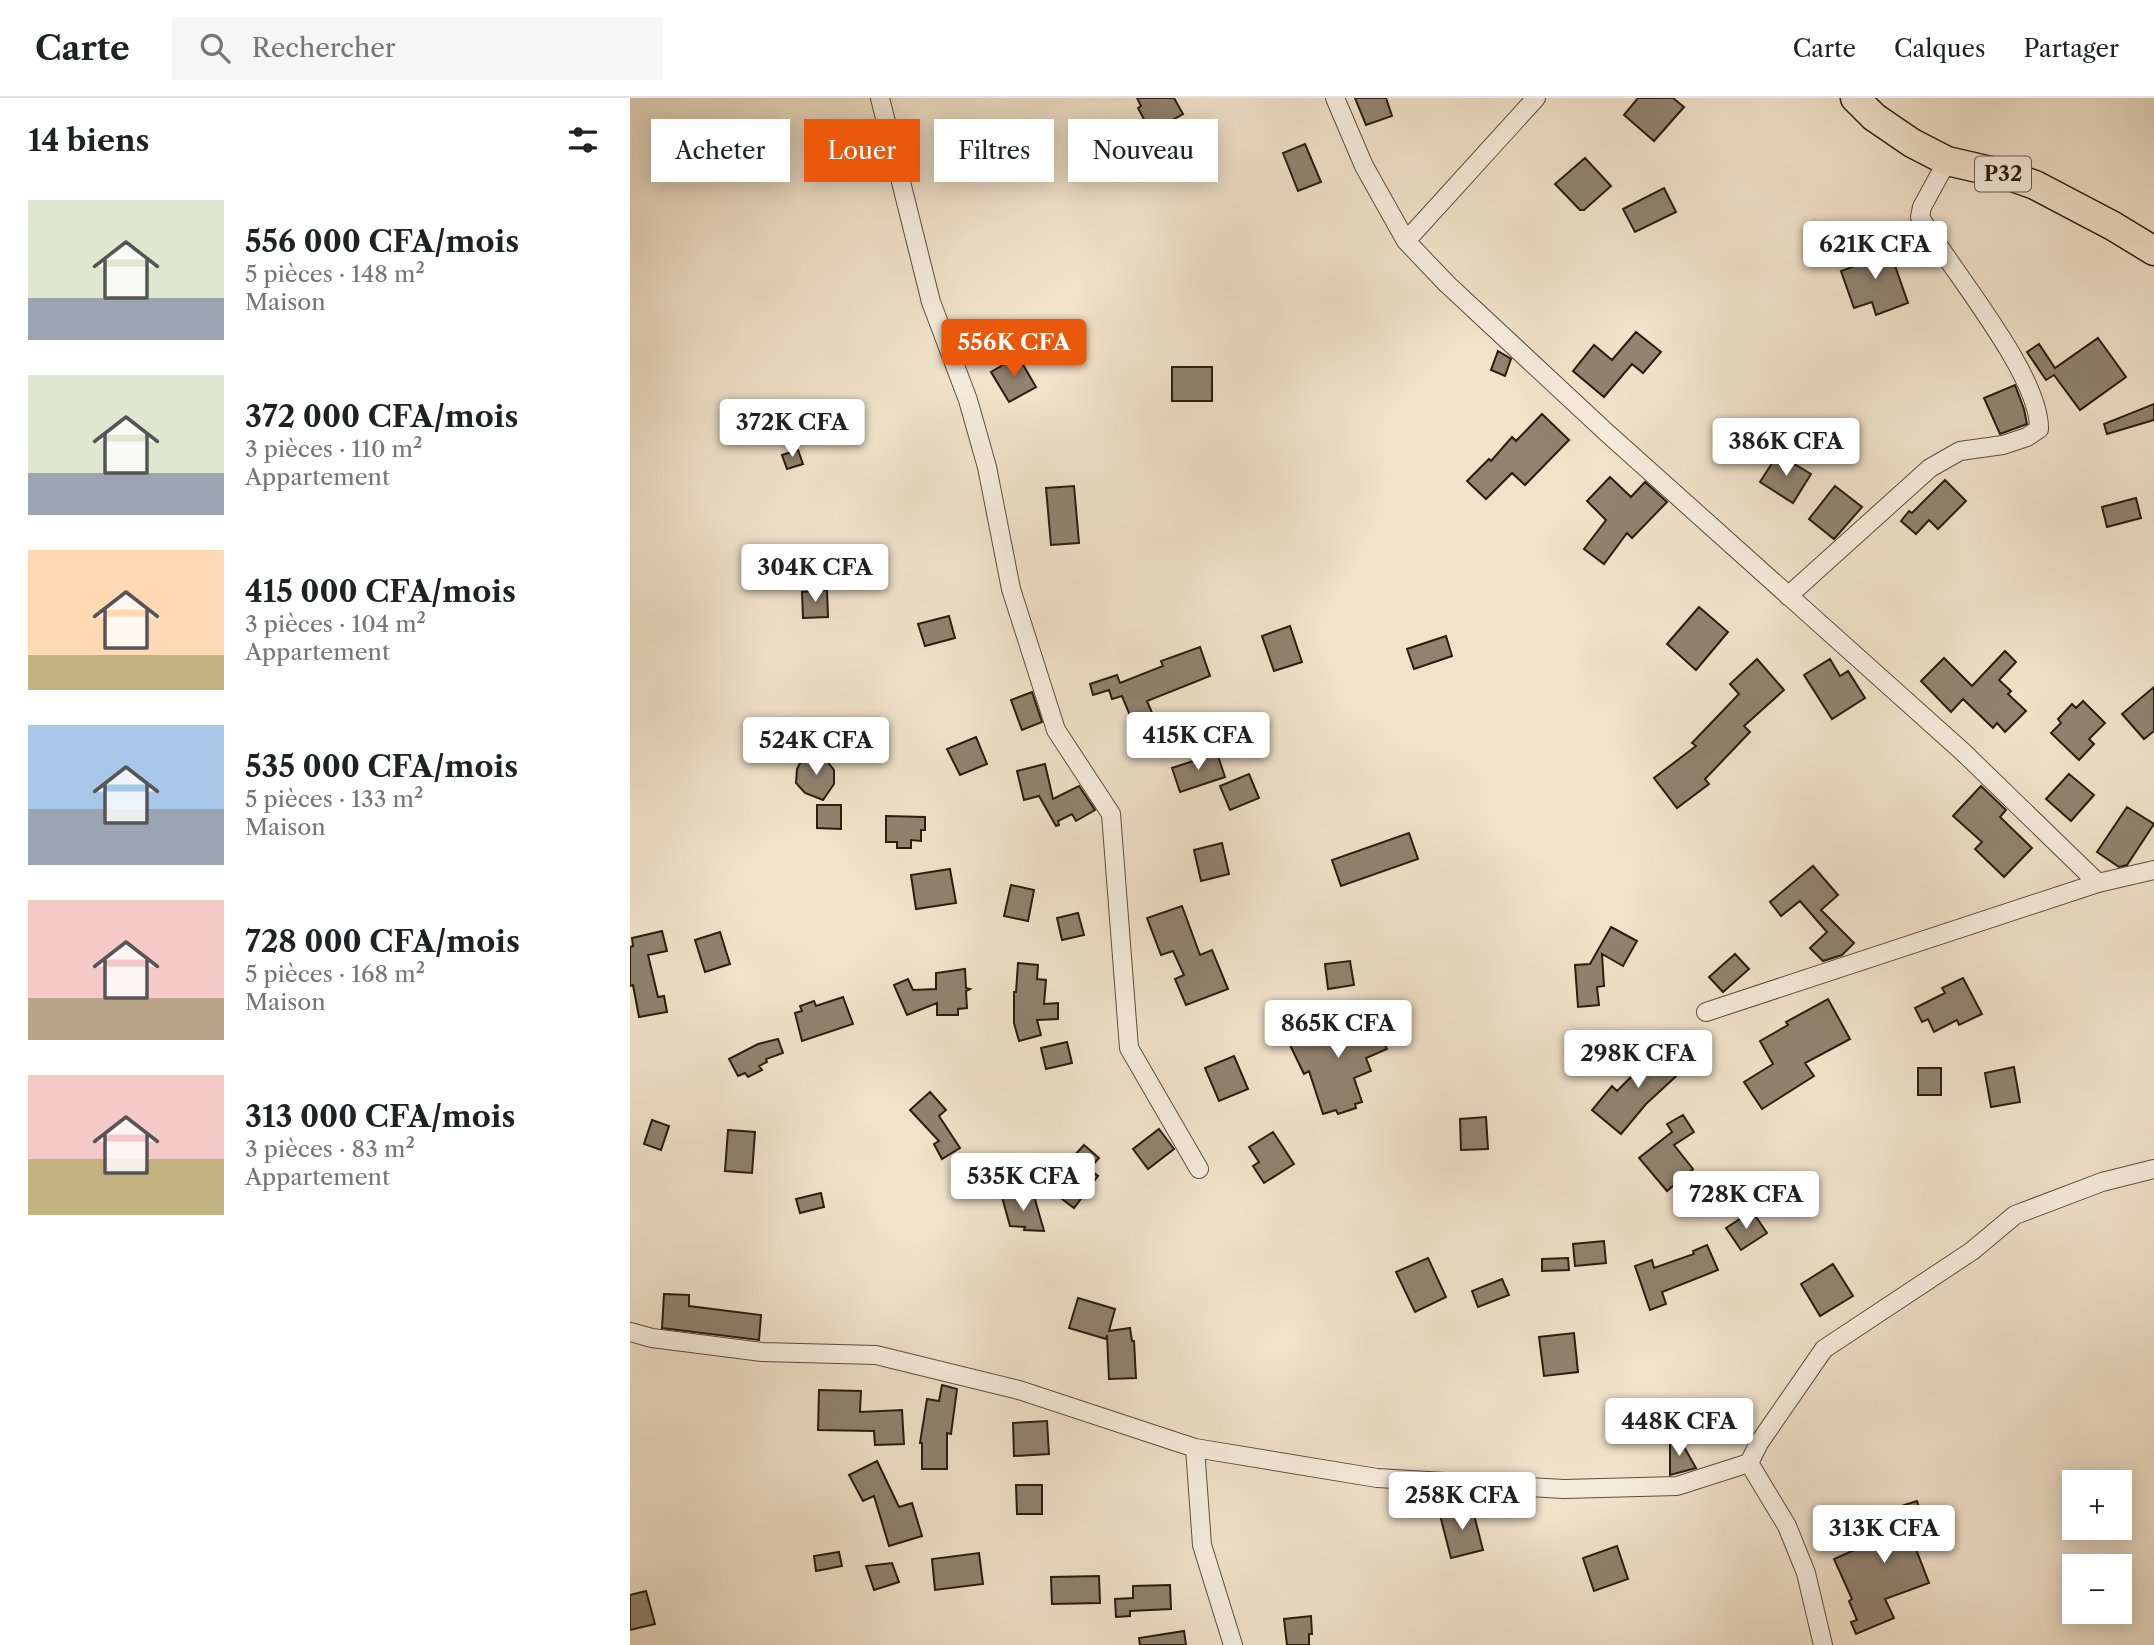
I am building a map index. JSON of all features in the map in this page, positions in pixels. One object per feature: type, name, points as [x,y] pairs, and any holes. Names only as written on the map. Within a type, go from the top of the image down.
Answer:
[{"type":"main road","name":"P32","points":[[1855,98],[1874,117],[1947,161],[2004,174],[2035,185],[2154,251]]},
{"type":"street","points":[[880,98],[928,290],[968,400],[987,467],[1011,589],[1056,730],[1111,814],[1129,1048],[1199,1169]]},
{"type":"street","points":[[1335,98],[1364,166],[1406,241],[1447,284],[1963,752],[2098,883]]},
{"type":"street","points":[[1406,241],[1536,98]]},
{"type":"street","points":[[1788,596],[1930,468],[1960,451],[2003,445],[2027,438],[2039,429],[2040,415],[2016,361],[1920,217],[1922,207],[1947,161]]},
{"type":"street","points":[[1706,1012],[2098,883],[2154,870]]},
{"type":"street","points":[[630,1332],[652,1338],[762,1352],[876,1355],[1019,1390],[1195,1448],[1377,1478],[1564,1489],[1677,1486],[1749,1462],[1759,1443],[1825,1349],[1972,1251],[2015,1216],[2102,1182],[2154,1169]]},
{"type":"street","points":[[1195,1448],[1202,1545],[1233,1645]]},
{"type":"street","points":[[1749,1462],[1787,1526],[1806,1573],[1824,1645]]},
{"type":"building","points":[[1137,98],[1174,98],[1183,114],[1174,119],[1144,119],[1138,108],[1141,106]]},
{"type":"building","points":[[1355,98],[1386,98],[1392,116],[1366,125]]},
{"type":"building","points":[[1638,98],[1673,98],[1684,107],[1654,141],[1624,115]]},
{"type":"building","points":[[1305,144],[1321,182],[1298,191],[1283,153]]},
{"type":"building","points":[[1585,158],[1611,186],[1584,210],[1580,210],[1555,184]]},
{"type":"building","points":[[1664,188],[1676,212],[1635,232],[1623,209]]},
{"type":"building","points":[[1887,243],[1908,303],[1876,315],[1872,302],[1854,308],[1841,271],[1860,264],[1856,253]]},
{"type":"building","points":[[1636,332],[1661,352],[1643,373],[1632,364],[1604,397],[1573,371],[1594,345],[1612,360]]},
{"type":"building","points":[[2098,338],[2126,377],[2080,410],[2054,375],[2046,380],[2027,352],[2039,344],[2055,368]]},
{"type":"building","points":[[1498,351],[1511,359],[1505,376],[1491,370]]},
{"type":"building","points":[[1018,356],[1036,387],[1009,402],[991,372]]},
{"type":"building","points":[[1172,367],[1212,367],[1212,401],[1172,401]]},
{"type":"building","points":[[2015,385],[2027,424],[2000,434],[1984,398]]},
{"type":"building","points":[[2154,404],[2154,420],[2107,434],[2104,424]]},
{"type":"building","points":[[1542,414],[1569,440],[1525,485],[1512,473],[1486,499],[1467,481],[1489,459],[1491,461],[1512,437],[1516,441]]},
{"type":"building","points":[[798,450],[803,464],[787,469],[782,455]]},
{"type":"building","points":[[1778,454],[1811,474],[1793,503],[1760,482]]},
{"type":"building","points":[[1610,477],[1631,497],[1645,482],[1667,502],[1632,538],[1627,533],[1604,564],[1584,549],[1606,520],[1587,501]]},
{"type":"building","points":[[1945,480],[1966,501],[1938,529],[1929,520],[1916,534],[1901,521]]},
{"type":"building","points":[[1074,486],[1079,543],[1051,545],[1046,488]]},
{"type":"building","points":[[1835,486],[1862,507],[1834,539],[1809,519]]},
{"type":"building","points":[[2136,498],[2141,518],[2107,527],[2102,507]]},
{"type":"building","points":[[827,590],[828,617],[803,618],[802,592]]},
{"type":"building","points":[[1699,607],[1728,632],[1696,670],[1667,644]]},
{"type":"building","points":[[949,616],[955,638],[925,646],[918,624]]},
{"type":"building","points":[[1290,626],[1302,662],[1274,671],[1262,636]]},
{"type":"building","points":[[1446,636],[1452,656],[1414,669],[1407,649]]},
{"type":"building","points":[[1200,647],[1210,676],[1147,701],[1158,727],[1138,735],[1122,696],[1112,699],[1109,690],[1093,695],[1090,684],[1117,675],[1120,683],[1163,666],[1161,661]]},
{"type":"building","points":[[2005,651],[2016,662],[1999,680],[2011,691],[2008,694],[2026,711],[2005,732],[1997,723],[1993,728],[1963,699],[1951,712],[1921,681],[1944,658],[1972,686]]},
{"type":"building","points":[[1757,659],[1784,690],[1744,726],[1750,732],[1705,779],[1709,784],[1677,808],[1654,778],[1696,746],[1692,743],[1739,694],[1730,684]]},
{"type":"building","points":[[1830,659],[1840,676],[1848,671],[1865,698],[1832,719],[1804,675]]},
{"type":"building","points":[[2154,687],[2154,731],[2144,739],[2122,714]]},
{"type":"building","points":[[1032,692],[1042,722],[1022,730],[1011,700]]},
{"type":"building","points":[[2083,701],[2105,723],[2089,739],[2094,744],[2079,760],[2051,733],[2061,723],[2058,719],[2072,704],[2076,708]]},
{"type":"building","points":[[976,737],[987,764],[960,775],[947,749]]},
{"type":"building","points":[[1217,753],[1225,777],[1180,792],[1172,768]]},
{"type":"building","points":[[813,757],[826,760],[834,770],[834,784],[823,800],[805,793],[796,783],[800,763]]},
{"type":"building","points":[[1045,764],[1053,799],[1079,786],[1095,810],[1076,821],[1072,814],[1058,821],[1059,825],[1056,826],[1039,796],[1024,800],[1017,771]]},
{"type":"building","points":[[1249,774],[1259,798],[1230,810],[1220,786]]},
{"type":"building","points":[[2069,774],[2094,795],[2071,821],[2046,799]]},
{"type":"building","points":[[1981,786],[2006,810],[2000,817],[2032,848],[2004,877],[1975,849],[1982,842],[1953,816]]},
{"type":"building","points":[[817,805],[841,805],[841,829],[817,828]]},
{"type":"building","points":[[2127,807],[2154,824],[2127,865],[2119,867],[2097,852]]},
{"type":"building","points":[[886,816],[925,817],[925,830],[921,830],[921,841],[911,840],[911,848],[897,848],[897,842],[886,842]]},
{"type":"building","points":[[1409,833],[1418,859],[1341,886],[1332,860]]},
{"type":"building","points":[[1222,843],[1229,874],[1201,881],[1194,850]]},
{"type":"building","points":[[1813,866],[1838,895],[1821,910],[1854,943],[1842,955],[1823,961],[1810,948],[1827,932],[1800,901],[1781,916],[1770,902]]},
{"type":"building","points":[[950,869],[956,903],[916,909],[911,875]]},
{"type":"building","points":[[1011,885],[1034,890],[1028,921],[1004,916]]},
{"type":"building","points":[[1182,906],[1200,955],[1212,950],[1228,989],[1186,1005],[1175,979],[1184,975],[1173,951],[1161,955],[1147,918]]},
{"type":"building","points":[[1078,913],[1084,935],[1062,940],[1057,918]]},
{"type":"building","points":[[1611,927],[1637,941],[1623,966],[1602,954],[1604,986],[1597,987],[1599,1005],[1578,1007],[1575,965],[1590,964]]},
{"type":"building","points":[[662,931],[667,951],[648,955],[658,997],[664,996],[667,1012],[639,1017],[633,985],[630,986],[632,938]]},
{"type":"building","points":[[720,932],[730,964],[705,972],[695,940]]},
{"type":"building","points":[[1735,954],[1749,969],[1723,992],[1709,977]]},
{"type":"building","points":[[1350,961],[1354,985],[1328,989],[1325,964]]},
{"type":"building","points":[[1018,963],[1038,965],[1037,979],[1046,980],[1044,1004],[1058,1003],[1058,1019],[1037,1020],[1041,1035],[1019,1041],[1014,1023]]},
{"type":"building","points":[[965,969],[966,988],[970,989],[966,991],[967,1008],[958,1009],[958,1015],[937,1015],[937,1003],[907,1015],[894,985],[908,979],[913,990],[936,989],[936,973]]},
{"type":"building","points":[[1963,978],[1982,1014],[1959,1025],[1957,1020],[1934,1032],[1928,1019],[1922,1022],[1915,1008],[1945,993],[1942,988]]},
{"type":"building","points":[[843,997],[853,1024],[802,1041],[795,1013],[802,1011],[800,1006],[814,1001],[816,1006]]},
{"type":"building","points":[[1828,999],[1850,1039],[1805,1063],[1814,1076],[1762,1109],[1744,1082],[1773,1064],[1760,1041],[1788,1025],[1786,1022]]},
{"type":"building","points":[[1371,1013],[1387,1049],[1366,1058],[1371,1071],[1354,1078],[1362,1102],[1355,1104],[1356,1108],[1338,1114],[1336,1110],[1323,1114],[1309,1071],[1304,1074],[1288,1041],[1329,1022],[1333,1030]]},
{"type":"building","points":[[778,1039],[783,1053],[766,1059],[767,1062],[759,1066],[762,1070],[748,1077],[745,1073],[738,1076],[729,1059],[758,1044]]},
{"type":"building","points":[[1067,1042],[1072,1063],[1046,1069],[1041,1048]]},
{"type":"building","points":[[1662,1046],[1685,1068],[1646,1104],[1621,1134],[1592,1110],[1612,1086],[1617,1091]]},
{"type":"building","points":[[1234,1056],[1248,1089],[1219,1101],[1205,1068]]},
{"type":"building","points":[[2014,1067],[2020,1102],[1991,1107],[1985,1073]]},
{"type":"building","points":[[1918,1068],[1941,1068],[1941,1095],[1918,1095]]},
{"type":"building","points":[[930,1092],[946,1110],[939,1116],[960,1148],[942,1159],[934,1144],[939,1141],[910,1110]]},
{"type":"building","points":[[1683,1115],[1694,1132],[1674,1145],[1693,1169],[1667,1191],[1639,1158],[1672,1132],[1667,1124]]},
{"type":"building","points":[[1486,1117],[1488,1149],[1461,1150],[1460,1119]]},
{"type":"building","points":[[652,1120],[669,1126],[661,1150],[644,1144]]},
{"type":"building","points":[[1159,1129],[1174,1149],[1148,1169],[1133,1149]]},
{"type":"building","points":[[728,1130],[755,1132],[752,1173],[725,1171]]},
{"type":"building","points":[[1273,1132],[1294,1164],[1264,1183],[1253,1166],[1259,1162],[1249,1147]]},
{"type":"building","points":[[1084,1145],[1099,1158],[1089,1169],[1098,1176],[1074,1208],[1062,1199],[1066,1193],[1063,1191],[1073,1178],[1062,1169]]},
{"type":"building","points":[[821,1193],[824,1207],[800,1213],[796,1199]]},
{"type":"building","points":[[1034,1196],[1044,1231],[1010,1226],[1002,1197]]},
{"type":"building","points":[[1752,1211],[1767,1233],[1741,1250],[1726,1228]]},
{"type":"building","points":[[1604,1241],[1606,1263],[1575,1266],[1573,1244]]},
{"type":"building","points":[[1707,1245],[1718,1270],[1662,1292],[1666,1304],[1650,1310],[1635,1266],[1652,1260],[1654,1268],[1694,1254],[1693,1251]]},
{"type":"building","points":[[1428,1258],[1446,1297],[1415,1312],[1396,1272]]},
{"type":"building","points":[[1568,1258],[1569,1270],[1542,1271],[1542,1259]]},
{"type":"building","points":[[1833,1264],[1853,1296],[1820,1316],[1801,1284]]},
{"type":"building","points":[[1502,1279],[1509,1295],[1478,1307],[1472,1291]]},
{"type":"building","points":[[664,1294],[689,1295],[689,1306],[761,1315],[759,1340],[662,1328]]},
{"type":"building","points":[[1078,1298],[1115,1309],[1109,1331],[1130,1328],[1134,1341],[1136,1378],[1109,1379],[1107,1335],[1106,1339],[1069,1328]]},
{"type":"building","points":[[1574,1333],[1578,1372],[1544,1376],[1539,1337]]},
{"type":"building","points":[[942,1385],[957,1389],[951,1434],[947,1433],[947,1469],[922,1469],[920,1443],[927,1399],[939,1401]]},
{"type":"building","points":[[819,1390],[861,1391],[860,1412],[902,1410],[904,1444],[875,1445],[874,1431],[818,1430]]},
{"type":"building","points":[[1714,1399],[1726,1426],[1690,1442],[1678,1414]]},
{"type":"building","points":[[1047,1421],[1049,1454],[1014,1456],[1013,1423]]},
{"type":"building","points":[[1679,1438],[1696,1468],[1670,1475],[1670,1440]]},
{"type":"building","points":[[877,1461],[899,1507],[912,1503],[922,1536],[889,1546],[874,1496],[863,1501],[849,1475]]},
{"type":"building","points":[[1016,1485],[1042,1485],[1042,1514],[1017,1514]]},
{"type":"building","points":[[1917,1501],[1926,1528],[1915,1532],[1921,1547],[1916,1549],[1929,1583],[1885,1599],[1894,1618],[1856,1634],[1851,1622],[1857,1620],[1849,1601],[1852,1599],[1834,1559],[1875,1541],[1867,1517]]},
{"type":"building","points":[[1472,1507],[1483,1550],[1451,1558],[1440,1515]]},
{"type":"building","points":[[1617,1546],[1628,1579],[1594,1591],[1583,1558]]},
{"type":"building","points":[[839,1552],[842,1566],[816,1571],[814,1556]]},
{"type":"building","points":[[979,1553],[983,1584],[935,1590],[932,1559]]},
{"type":"building","points":[[892,1563],[899,1582],[874,1590],[866,1566]]},
{"type":"building","points":[[1099,1576],[1100,1603],[1052,1604],[1051,1577]]},
{"type":"building","points":[[1170,1585],[1171,1609],[1130,1611],[1130,1616],[1116,1617],[1115,1599],[1133,1598],[1133,1586]]},
{"type":"building","points":[[646,1591],[655,1624],[630,1630],[630,1595]]},
{"type":"building","points":[[1311,1616],[1312,1634],[1309,1634],[1309,1645],[1287,1645],[1284,1619]]},
{"type":"building","points":[[1184,1631],[1186,1645],[1140,1645],[1139,1638]]}]
